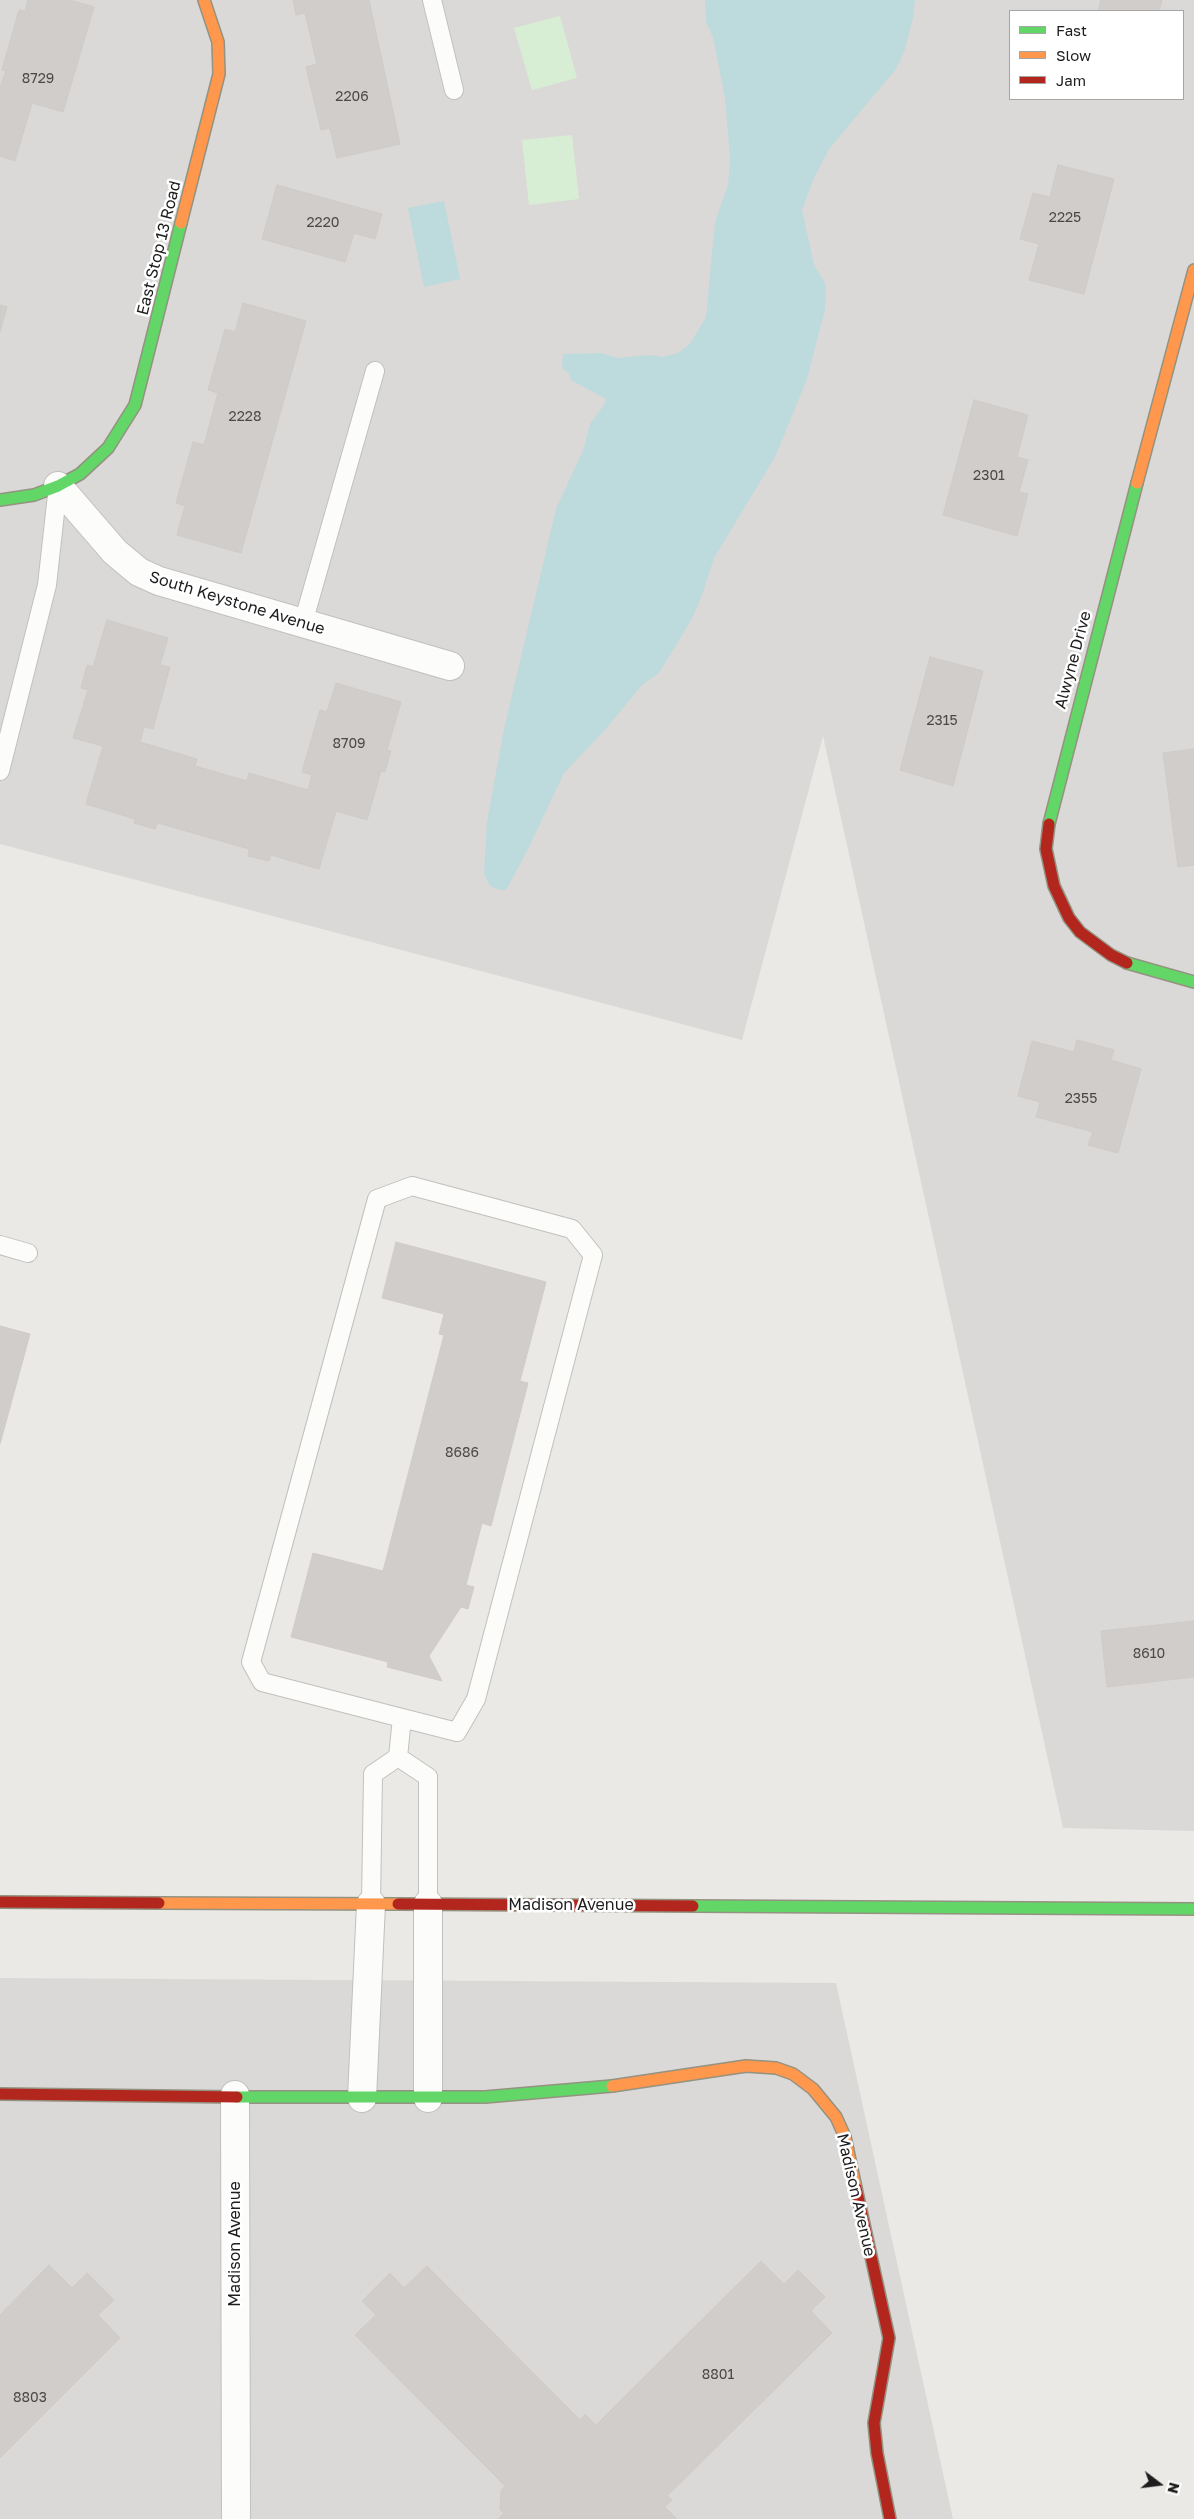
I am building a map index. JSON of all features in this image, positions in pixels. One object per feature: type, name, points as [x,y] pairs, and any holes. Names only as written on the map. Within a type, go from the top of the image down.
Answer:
[{"type":"street","name":"East Stop 13 Road","points":[[64,483],[100,458],[108,448],[130,417],[142,381],[219,74],[218,42],[204,0]]},
{"type":"street","name":"Alwyne Drive","points":[[1194,270],[1050,813],[1046,849],[1054,886],[1069,918],[1080,932],[1110,955],[1127,963],[1194,982]]},
{"type":"street","points":[[0,500],[34,495],[64,483]]},
{"type":"street","name":"South Keystone Avenue","points":[[64,483],[116,552],[138,572],[159,581],[450,666]]},
{"type":"street","name":"Madison Avenue","points":[[0,1902],[1194,1909]]},
{"type":"street","points":[[362,2098],[371,1904]]},
{"type":"street","points":[[428,1904],[428,2098]]},
{"type":"street","name":"Madison Avenue","points":[[236,2519],[235,2096],[485,2097],[587,2090],[762,2066],[776,2068],[793,2074],[813,2089],[836,2116],[845,2137],[889,2338],[874,2423],[877,2453],[890,2519]]},
{"type":"street","points":[[0,2094],[235,2096]]},
{"type":"lane","points":[[432,0],[454,90]]},
{"type":"lane","points":[[303,623],[376,371]]},
{"type":"lane","points":[[0,771],[47,585],[64,483]]},
{"type":"lane","points":[[412,1186],[572,1229],[593,1256],[476,1699],[457,1732],[402,1718],[262,1682],[251,1662],[377,1199],[412,1186]]},
{"type":"lane","points":[[0,1245],[28,1253]]},
{"type":"lane","points":[[371,1904],[373,1774],[398,1757],[402,1718]]},
{"type":"lane","points":[[398,1757],[428,1777],[428,1904]]},
{"type":"shaded area","points":[[0,0],[1194,0],[1194,1831],[1063,1828],[823,736],[742,1040],[0,844]]},
{"type":"shaded area","points":[[0,1978],[836,1983],[953,2519],[0,2519]]},
{"type":"green space","points":[[560,16],[577,78],[532,90],[514,28]]},
{"type":"green space","points":[[572,135],[579,199],[529,205],[522,140]]},
{"type":"water","points":[[705,0],[915,0],[913,18],[904,52],[896,69],[829,149],[813,180],[802,210],[814,265],[826,285],[825,309],[807,379],[775,457],[714,558],[701,598],[691,620],[659,673],[642,685],[604,731],[564,773],[506,890],[500,890],[490,886],[484,874],[487,822],[504,729],[556,509],[584,448],[590,424],[604,405],[606,399],[571,380],[569,373],[562,368],[563,354],[601,353],[617,358],[650,355],[663,357],[678,353],[690,344],[706,317],[716,219],[728,185],[730,157],[725,98],[713,37],[706,22]]},
{"type":"water","points":[[444,201],[460,279],[424,287],[408,208]]},
{"type":"building","points":[[28,0],[70,0],[94,7],[63,112],[32,103],[15,161],[0,156],[0,87],[6,71],[2,70],[19,10],[25,11]]},
{"type":"building","points":[[293,0],[369,0],[400,144],[337,158],[330,128],[321,130],[306,67],[317,64],[305,13],[296,15]]},
{"type":"building","points":[[1101,0],[1162,0],[1159,10],[1098,10]]},
{"type":"building","points":[[1058,165],[1114,179],[1084,294],[1029,280],[1039,244],[1020,239],[1033,193],[1050,197]]},
{"type":"building","points":[[277,185],[382,214],[375,239],[354,233],[345,262],[262,239]]},
{"type":"building","points":[[243,303],[306,321],[241,553],[177,535],[185,506],[176,503],[193,442],[204,445],[218,393],[208,390],[225,329],[235,332]]},
{"type":"building","points":[[0,305],[7,307],[0,332]]},
{"type":"building","points":[[974,400],[1028,415],[1017,457],[1028,460],[1019,492],[1028,494],[1017,536],[943,515]]},
{"type":"building","points":[[107,620],[168,638],[160,665],[170,667],[153,729],[144,727],[140,742],[197,759],[195,766],[247,781],[249,773],[308,790],[312,775],[302,772],[320,710],[327,712],[336,683],[401,702],[387,750],[391,751],[385,772],[381,771],[367,820],[336,811],[319,869],[271,855],[269,861],[248,856],[249,849],[158,823],[155,829],[134,823],[135,819],[86,804],[103,746],[73,738],[88,690],[81,688],[87,665],[93,667]]},
{"type":"building","points":[[930,657],[983,671],[953,786],[900,770]]},
{"type":"building","points":[[1194,749],[1194,865],[1178,867],[1163,753]]},
{"type":"building","points":[[1077,1040],[1114,1050],[1111,1060],[1141,1069],[1118,1153],[1088,1145],[1093,1132],[1036,1117],[1040,1102],[1018,1096],[1032,1041],[1074,1052]]},
{"type":"building","points":[[396,1242],[546,1282],[520,1381],[528,1383],[491,1526],[482,1523],[466,1585],[474,1587],[468,1609],[461,1607],[429,1656],[442,1681],[387,1667],[388,1662],[291,1637],[313,1553],[383,1571],[444,1335],[439,1334],[444,1314],[382,1298]]},
{"type":"building","points":[[0,1326],[30,1334],[0,1444]]},
{"type":"building","points":[[1194,1621],[1194,1677],[1107,1687],[1101,1631]]},
{"type":"building","points":[[761,2261],[784,2284],[798,2270],[825,2297],[811,2311],[832,2333],[667,2496],[672,2500],[665,2507],[677,2519],[498,2519],[504,2513],[500,2510],[501,2491],[505,2486],[355,2335],[376,2315],[362,2301],[390,2273],[404,2288],[427,2266],[580,2420],[585,2414],[596,2425]]},
{"type":"building","points":[[49,2265],[72,2288],[87,2273],[114,2300],[98,2315],[120,2338],[0,2458],[0,2315]]},
{"type":"traffic: fast","points":[[0,500],[34,495],[58,486],[80,474],[108,448],[135,405],[181,223]]},
{"type":"traffic: fast","points":[[1049,824],[1137,483]]},
{"type":"traffic: fast","points":[[1127,963],[1194,982]]},
{"type":"traffic: fast","points":[[693,1906],[1194,1909]]},
{"type":"traffic: fast","points":[[237,2097],[485,2097],[612,2086]]},
{"type":"traffic: slow","points":[[181,223],[219,74],[218,42],[204,0]]},
{"type":"traffic: slow","points":[[1137,483],[1194,270]]},
{"type":"traffic: slow","points":[[159,1903],[398,1904]]},
{"type":"traffic: slow","points":[[612,2086],[746,2066],[776,2068],[793,2074],[813,2089],[836,2117],[845,2137],[856,2188]]},
{"type":"traffic: jam","points":[[1049,824],[1046,849],[1054,886],[1069,918],[1080,932],[1111,955],[1127,963]]},
{"type":"traffic: jam","points":[[0,1902],[159,1903]]},
{"type":"traffic: jam","points":[[398,1904],[693,1906]]},
{"type":"traffic: jam","points":[[0,2094],[237,2097]]},
{"type":"traffic: jam","points":[[856,2188],[889,2338],[874,2423],[877,2453],[890,2519]]}]
